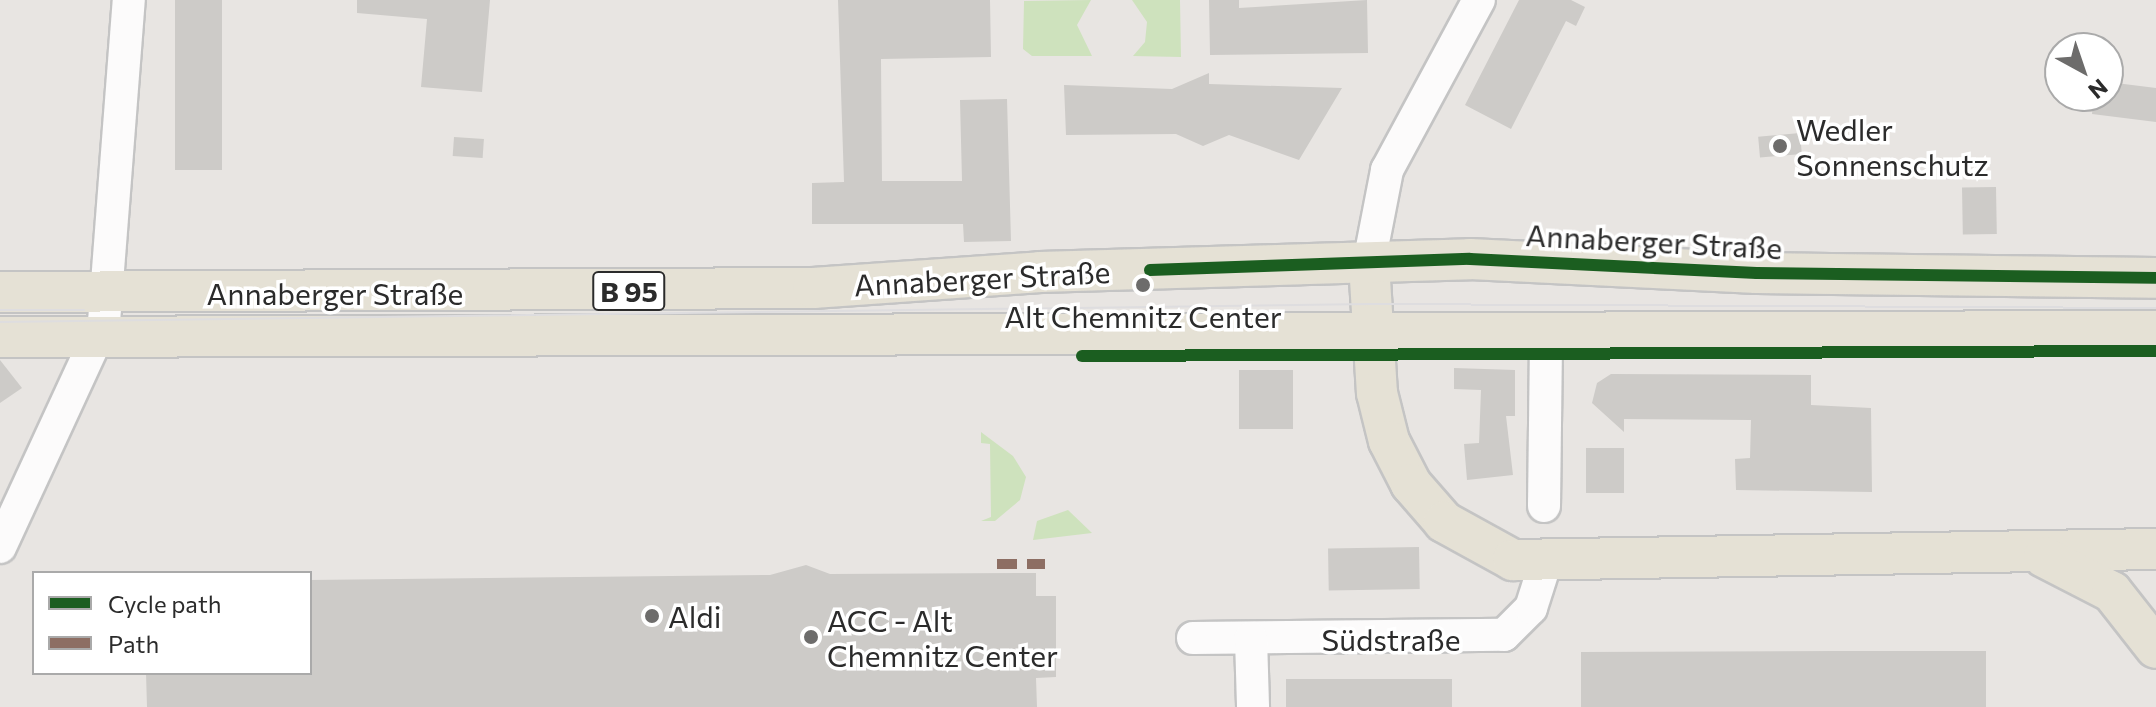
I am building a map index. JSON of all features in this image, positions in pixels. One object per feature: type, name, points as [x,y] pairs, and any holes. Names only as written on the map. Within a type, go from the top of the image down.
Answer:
[{"type":"main road","name":"Annaberger Straße","points":[[0,337],[103,318],[798,288],[1040,272],[1470,259],[1757,273],[2156,278]]},
{"type":"main road","points":[[1369,263],[1379,403],[1411,484],[1444,522],[1483,547],[1545,564],[2152,552]]},
{"type":"main road","name":"Annaberger Straße","points":[[0,292],[103,318],[1373,337],[2156,331]]},
{"type":"main road","points":[[2037,554],[2112,592],[2156,648]]},
{"type":"street","points":[[0,547],[103,318],[129,0]]},
{"type":"street","points":[[1369,263],[1387,170],[1479,0]]},
{"type":"street","name":"B 95","points":[[0,322],[103,318]]},
{"type":"street","points":[[1544,506],[1546,335]]},
{"type":"street","name":"Südstraße","points":[[1193,638],[1504,635],[1531,608],[1545,564]]},
{"type":"street","points":[[1251,638],[1253,707]]},
{"type":"green space","points":[[1091,0],[1077,25],[1092,56],[1032,56],[1023,49],[1024,1]]},
{"type":"green space","points":[[1132,0],[1180,0],[1181,57],[1133,56],[1145,42],[1147,22]]},
{"type":"green space","points":[[981,432],[1013,456],[1026,477],[1020,500],[995,521],[981,521],[991,517],[990,444],[981,443]]},
{"type":"green space","points":[[1068,510],[1092,533],[1033,540],[1037,521]]},
{"type":"building","points":[[175,0],[222,0],[222,170],[175,170]]},
{"type":"building","points":[[357,0],[490,0],[482,92],[421,87],[427,19],[357,13]]},
{"type":"building","points":[[838,0],[990,0],[991,57],[881,59],[882,181],[962,181],[960,100],[1007,99],[1011,241],[964,242],[963,224],[812,224],[812,183],[844,182]]},
{"type":"building","points":[[1209,0],[1239,0],[1239,8],[1367,0],[1368,53],[1210,55]]},
{"type":"building","points":[[1519,0],[1571,0],[1585,7],[1576,26],[1566,21],[1511,129],[1465,105]]},
{"type":"building","points":[[1209,73],[1209,84],[1342,88],[1299,160],[1229,135],[1203,146],[1176,134],[1066,135],[1064,85],[1172,89]]},
{"type":"building","points":[[2124,84],[2156,88],[2156,122],[2092,114],[2124,112]]},
{"type":"building","name":"Wedler Sonnenschutz","points":[[1800,133],[1802,154],[1760,158],[1758,137]]},
{"type":"building","points":[[454,137],[484,139],[483,158],[453,156]]},
{"type":"building","points":[[1996,187],[1997,234],[1963,235],[1962,188]]},
{"type":"building","points":[[0,360],[22,388],[0,403]]},
{"type":"building","points":[[1454,368],[1515,370],[1515,416],[1506,416],[1513,475],[1467,480],[1464,444],[1479,443],[1481,390],[1454,389]]},
{"type":"building","points":[[1239,370],[1293,370],[1293,429],[1239,429]]},
{"type":"building","points":[[1611,374],[1811,375],[1811,405],[1871,408],[1872,492],[1736,490],[1735,459],[1750,458],[1751,420],[1624,419],[1624,432],[1592,403],[1597,383]]},
{"type":"building","points":[[1586,448],[1624,448],[1624,493],[1586,493]]},
{"type":"building","points":[[1419,547],[1420,589],[1329,591],[1328,549]]},
{"type":"building","points":[[806,565],[830,574],[1036,573],[1036,596],[1056,596],[1056,677],[1036,678],[1037,707],[147,707],[146,675],[312,675],[312,580],[770,575]]},
{"type":"building","points":[[1986,651],[1986,707],[1581,707],[1581,652]]},
{"type":"building","points":[[1286,679],[1452,679],[1452,707],[1286,707]]},
{"type":"tram line","points":[[0,322],[1370,304],[2156,308]]},
{"type":"tram line","points":[[0,310],[84,310]]},
{"type":"marked path","points":[[997,564],[1045,564]]},
{"type":"cycle path","points":[[1150,270],[1470,259],[1757,273],[2156,278]]},
{"type":"cycle path","points":[[1082,356],[2156,351]]},
{"type":"place","name":"Wedler Sonnenschutz","points":[[1780,146]]},
{"type":"place","name":"Alt Chemnitz Center","points":[[1143,285]]},
{"type":"place","name":"Aldi","points":[[652,616]]},
{"type":"place","name":"ACC - Alt Chemnitz Center","points":[[811,637]]}]
